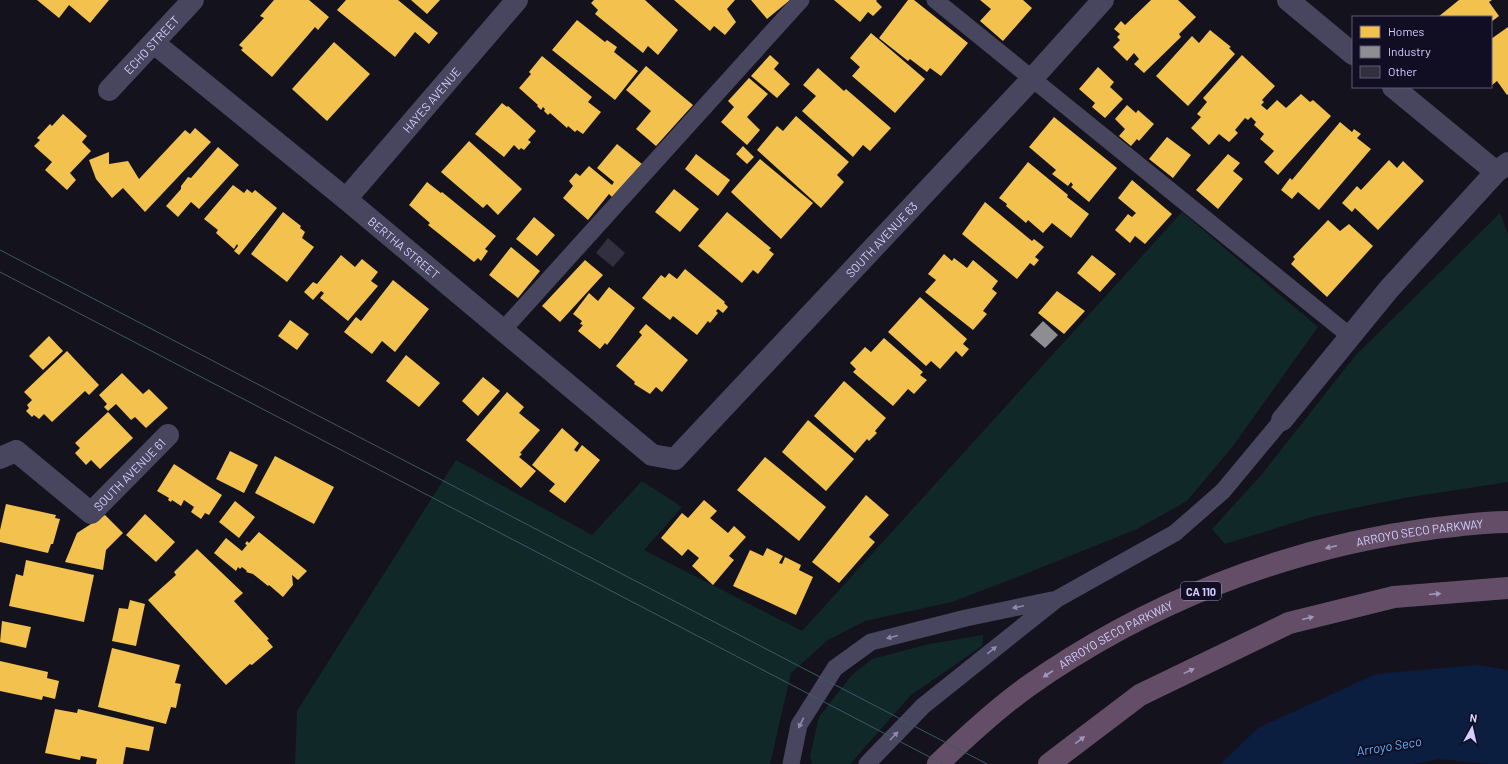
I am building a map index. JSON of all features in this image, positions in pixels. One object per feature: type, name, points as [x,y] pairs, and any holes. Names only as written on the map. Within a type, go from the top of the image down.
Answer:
[{"type":"highway","name":"ARROYO SECO PARKWAY","points":[[938,764],[968,735],[1033,683],[1149,613],[1227,579],[1310,552],[1390,534],[1482,522],[1508,522]]},
{"type":"highway","points":[[1049,764],[1140,695],[1289,623],[1394,598],[1508,588]]},
{"type":"street","name":"ECHO STREET","points":[[109,90],[193,0]]},
{"type":"street","name":"HAYES AVENUE","points":[[346,200],[517,0]]},
{"type":"street","name":"SOUTH AVENUE 63","points":[[652,455],[675,459],[1031,80],[1103,0]]},
{"type":"street","points":[[1288,0],[1352,53]]},
{"type":"street","name":"BERTHA STREET","points":[[154,43],[346,200],[652,455]]},
{"type":"street","points":[[1282,420],[1389,289],[1502,168],[1394,88]]},
{"type":"street","name":"SOUTH AVENUE 61","points":[[8,455],[91,513],[168,435]]},
{"type":"lane","points":[[502,331],[801,0]]},
{"type":"lane","points":[[935,0],[1031,80],[1350,336]]},
{"type":"lane","points":[[867,764],[923,706],[1056,599],[1175,533],[1223,490],[1282,420]]},
{"type":"lane","points":[[791,764],[799,725],[835,668],[871,642],[966,618],[1056,599]]},
{"type":"green space","points":[[1182,212],[1318,327],[1233,446],[1187,501],[1137,529],[952,602],[865,621],[828,640],[791,673],[770,764],[295,764],[297,711],[456,460],[592,535],[642,481],[682,507],[644,550],[802,631]]},
{"type":"green space","points":[[1500,213],[1508,234],[1508,482],[1404,498],[1315,516],[1225,544],[1212,529],[1263,473],[1355,356]]},
{"type":"green space","points":[[983,635],[982,646],[911,695],[850,764],[812,764],[810,756],[819,717],[852,675],[872,659],[929,644]]},
{"type":"water","name":"Arroyo Seco","points":[[1478,665],[1508,670],[1508,764],[1489,764],[1440,759],[1414,764],[1221,764],[1258,728],[1376,674]]},
{"type":"building: Homes","points":[[37,0],[109,0],[90,23],[69,5],[59,18]]},
{"type":"building: Homes","points":[[274,0],[309,0],[329,17],[318,30],[315,27],[272,77],[241,50],[243,48],[239,45],[264,18],[260,16]]},
{"type":"building: Homes","points":[[346,0],[398,0],[438,33],[429,44],[415,32],[395,57],[337,10]]},
{"type":"building: Homes","points":[[411,0],[440,0],[427,14]]},
{"type":"building: Homes","points":[[594,0],[645,0],[678,30],[658,55],[648,46],[643,53],[595,14],[598,10],[591,3]]},
{"type":"building: Homes","points":[[674,0],[735,0],[727,9],[736,22],[725,35],[714,26],[710,31]]},
{"type":"building: Homes","points":[[751,0],[790,0],[767,19]]},
{"type":"building: Homes","points":[[834,0],[877,0],[876,1],[882,7],[873,16],[868,12],[860,22]]},
{"type":"building: Homes","points":[[908,0],[914,0],[968,43],[941,76],[930,68],[927,72],[910,59],[908,61],[879,38]]},
{"type":"building: Homes","points":[[980,0],[1023,0],[1032,8],[1003,41],[980,21],[991,9]]},
{"type":"building: Homes","points":[[1151,0],[1178,0],[1196,17],[1179,34],[1181,37],[1144,73],[1134,64],[1139,59],[1134,53],[1127,61],[1113,47],[1120,40],[1117,37],[1120,34],[1114,29],[1121,21],[1125,25]]},
{"type":"building: Homes","points":[[1459,0],[1492,0],[1489,2],[1499,16],[1492,21],[1492,16],[1439,16]]},
{"type":"building: Homes","points":[[577,20],[605,42],[607,40],[617,47],[614,52],[638,71],[615,100],[552,50]]},
{"type":"building: Homes","points":[[1508,27],[1507,95],[1497,81],[1492,85],[1492,38]]},
{"type":"building: Homes","points":[[1210,30],[1231,47],[1229,48],[1235,54],[1188,106],[1156,76],[1192,36],[1199,43]]},
{"type":"building: Homes","points":[[871,33],[925,79],[895,113],[852,76],[860,67],[850,58]]},
{"type":"building: Homes","points":[[334,42],[370,74],[327,121],[292,89]]},
{"type":"building: Homes","points":[[770,55],[779,63],[774,69],[790,84],[777,98],[751,76]]},
{"type":"building: Homes","points":[[1242,55],[1275,86],[1262,100],[1264,102],[1261,105],[1267,110],[1277,100],[1286,108],[1301,94],[1310,102],[1313,100],[1331,116],[1278,175],[1264,162],[1274,151],[1260,139],[1264,134],[1254,125],[1256,122],[1251,117],[1248,120],[1245,118],[1235,130],[1238,133],[1229,142],[1219,134],[1209,145],[1191,128],[1201,117],[1197,114],[1207,102],[1203,98]]},
{"type":"building: Homes","points":[[542,56],[592,97],[588,102],[601,112],[583,134],[577,130],[575,132],[568,126],[567,128],[550,113],[548,115],[544,111],[545,109],[543,107],[541,110],[537,106],[538,105],[519,88],[531,74],[529,72]]},
{"type":"building: Homes","points":[[646,66],[693,105],[656,146],[636,129],[651,111],[626,90]]},
{"type":"building: Homes","points":[[1098,67],[1114,82],[1110,87],[1123,99],[1105,118],[1092,107],[1095,103],[1079,89]]},
{"type":"building: Homes","points":[[818,68],[844,91],[846,89],[891,128],[870,151],[863,145],[853,157],[802,111],[816,96],[803,85]]},
{"type":"building: Homes","points":[[749,78],[768,94],[747,117],[760,130],[747,145],[721,122],[734,107],[728,101]]},
{"type":"building: Homes","points":[[502,103],[507,107],[508,106],[536,131],[528,140],[531,142],[524,150],[521,148],[519,150],[514,145],[504,157],[475,134]]},
{"type":"building: Homes","points":[[1127,105],[1136,113],[1138,110],[1154,124],[1139,141],[1137,139],[1131,146],[1119,136],[1125,129],[1115,119]]},
{"type":"building: Homes","points":[[63,114],[87,136],[82,142],[91,151],[70,173],[76,180],[67,190],[45,170],[52,162],[34,146],[40,140],[37,138],[50,124],[52,126]]},
{"type":"building: Homes","points":[[796,116],[849,162],[837,175],[844,182],[821,208],[757,150],[777,126],[783,131]]},
{"type":"building: Homes","points":[[1054,117],[1117,168],[1089,202],[1071,187],[1073,185],[1071,182],[1068,186],[1052,174],[1056,170],[1029,147]]},
{"type":"building: Homes","points":[[1340,122],[1352,132],[1354,129],[1361,134],[1357,138],[1371,149],[1319,210],[1298,192],[1292,199],[1281,190],[1290,178],[1292,180]]},
{"type":"building: Homes","points":[[195,128],[211,142],[145,212],[123,188],[112,198],[96,179],[89,160],[109,152],[109,164],[128,161],[139,179],[185,130],[190,134]]},
{"type":"building: Homes","points":[[1167,137],[1191,155],[1173,178],[1149,159]]},
{"type":"building: Homes","points":[[469,141],[522,189],[498,215],[487,204],[483,208],[441,172]]},
{"type":"building: Homes","points":[[617,144],[642,164],[612,197],[609,194],[588,220],[563,198],[573,186],[569,181],[576,173],[580,176],[589,166],[612,185],[614,182],[597,168]]},
{"type":"building: Homes","points":[[743,146],[754,157],[747,164],[736,154]]},
{"type":"building: Homes","points":[[218,147],[239,165],[199,209],[191,202],[178,217],[166,206],[181,189],[181,186],[188,177],[191,178]]},
{"type":"building: Homes","points":[[696,154],[730,180],[718,196],[685,169]]},
{"type":"building: Homes","points":[[1228,154],[1240,163],[1233,171],[1243,179],[1218,209],[1196,190]]},
{"type":"building: Homes","points":[[760,159],[813,203],[781,239],[731,192]]},
{"type":"building: Homes","points":[[1389,160],[1397,168],[1403,161],[1424,181],[1378,230],[1355,208],[1352,212],[1342,203],[1357,186],[1361,190]]},
{"type":"building: Homes","points":[[1028,162],[1068,195],[1067,197],[1089,214],[1071,238],[1052,223],[1043,233],[1028,220],[1026,223],[999,198]]},
{"type":"building: Homes","points":[[1132,180],[1172,214],[1145,244],[1135,236],[1130,243],[1115,230],[1128,214],[1132,217],[1136,213],[1118,198]]},
{"type":"building: Homes","points":[[427,182],[441,193],[442,192],[496,236],[485,249],[488,251],[481,261],[478,258],[474,262],[428,225],[430,223],[409,205]]},
{"type":"building: Homes","points":[[233,185],[244,193],[247,189],[252,193],[255,190],[277,208],[239,255],[234,251],[238,246],[237,244],[234,249],[216,233],[218,230],[204,219]]},
{"type":"building: Homes","points":[[674,189],[699,209],[680,232],[655,212]]},
{"type":"building: Homes","points":[[985,202],[1032,241],[1034,239],[1044,247],[1035,257],[1039,260],[1034,266],[1030,263],[1017,279],[962,234]]},
{"type":"building: Homes","points":[[283,212],[301,226],[300,228],[305,232],[302,238],[314,247],[287,282],[251,254]]},
{"type":"building: Homes","points":[[727,212],[771,248],[769,250],[774,254],[758,274],[753,270],[742,283],[698,246]]},
{"type":"building: Homes","points":[[534,217],[555,235],[537,256],[516,239]]},
{"type":"building: Homes","points":[[1328,220],[1340,231],[1349,224],[1373,246],[1327,297],[1291,264],[1295,259],[1293,257]]},
{"type":"building: Homes","points":[[511,247],[540,271],[518,298],[489,275]]},
{"type":"building: Homes","points":[[944,254],[952,261],[954,258],[967,268],[973,260],[998,281],[992,289],[997,293],[983,311],[987,314],[973,330],[925,292],[936,280],[928,274]]},
{"type":"building: Homes","points":[[341,255],[355,267],[362,259],[378,272],[371,281],[378,286],[348,321],[320,298],[324,293],[321,291],[313,300],[304,292],[313,282],[317,284]]},
{"type":"building: Homes","points":[[1092,255],[1116,274],[1100,292],[1077,273]]},
{"type":"building: Homes","points":[[585,260],[603,275],[560,322],[542,306]]},
{"type":"building: Homes","points":[[685,269],[725,302],[724,303],[728,307],[723,313],[718,309],[716,311],[718,313],[710,323],[708,321],[697,335],[673,316],[670,320],[642,298],[661,275],[665,278],[669,273],[677,279]]},
{"type":"building: Homes","points":[[393,280],[429,309],[395,352],[382,341],[372,354],[344,332],[356,317],[361,321]]},
{"type":"building: Homes","points":[[609,287],[635,308],[607,345],[605,343],[600,349],[578,331],[583,325],[580,324],[582,321],[573,314],[589,293],[598,301]]},
{"type":"building: Homes","points":[[1057,291],[1085,311],[1064,334],[1038,313]]},
{"type":"building: Homes","points":[[920,297],[967,339],[963,344],[969,349],[962,357],[956,351],[940,369],[931,361],[926,366],[888,332]]},
{"type":"building: Homes","points":[[290,320],[309,334],[297,350],[278,336]]},
{"type":"building: Homes","points":[[646,324],[688,360],[662,392],[656,387],[650,394],[634,384],[635,382],[616,366],[642,335],[639,332]]},
{"type":"building: Homes","points":[[49,336],[63,351],[43,370],[29,356]]},
{"type":"building: Homes","points":[[884,338],[923,372],[920,375],[927,380],[914,394],[908,389],[893,406],[853,372],[856,369],[850,363],[865,347],[871,352]]},
{"type":"building: Homes","points":[[67,351],[99,385],[89,395],[85,391],[52,422],[44,414],[39,419],[34,415],[32,417],[26,411],[29,408],[27,405],[32,400],[24,392]]},
{"type":"building: Homes","points":[[406,355],[440,383],[419,407],[386,381]]},
{"type":"building: Homes","points":[[122,373],[143,394],[149,389],[168,408],[146,428],[135,417],[131,420],[116,404],[108,411],[104,407],[107,404],[99,395]]},
{"type":"building: Homes","points":[[483,377],[500,391],[478,416],[462,401]]},
{"type":"building: Homes","points":[[844,381],[886,418],[875,431],[877,433],[869,441],[867,439],[855,453],[814,416]]},
{"type":"building: Homes","points":[[507,392],[524,407],[519,413],[540,430],[520,453],[522,454],[519,457],[536,471],[521,488],[466,440]]},
{"type":"building: Homes","points":[[108,412],[133,438],[100,469],[91,460],[86,465],[75,453],[80,448],[75,443]]},
{"type":"building: Homes","points":[[808,420],[854,459],[826,491],[782,452]]},
{"type":"building: Homes","points":[[562,428],[579,443],[574,450],[577,452],[582,445],[600,460],[565,503],[549,491],[555,484],[532,465]]},
{"type":"building: Homes","points":[[230,451],[258,465],[244,493],[216,479]]},
{"type":"building: Homes","points":[[275,456],[334,487],[314,524],[255,493]]},
{"type":"building: Homes","points":[[765,457],[826,507],[799,541],[737,490]]},
{"type":"building: Homes","points":[[174,464],[222,495],[209,515],[205,513],[201,519],[191,512],[194,507],[184,500],[181,506],[172,500],[171,502],[168,500],[169,498],[157,491]]},
{"type":"building: Homes","points":[[866,495],[889,515],[869,537],[875,542],[839,583],[812,562]]},
{"type":"building: Homes","points":[[704,500],[717,511],[710,518],[728,533],[734,526],[746,537],[729,556],[734,560],[713,585],[692,566],[699,558],[688,549],[682,556],[661,538],[682,513],[688,518]]},
{"type":"building: Homes","points":[[235,501],[255,517],[239,538],[219,522]]},
{"type":"building: Homes","points":[[6,504],[56,515],[55,518],[60,519],[53,544],[51,544],[48,553],[0,542],[0,530]]},
{"type":"building: Homes","points":[[145,514],[175,542],[156,562],[126,535]]},
{"type":"building: Homes","points":[[105,515],[123,533],[106,550],[103,570],[65,562],[77,533]]},
{"type":"building: Homes","points":[[259,532],[307,571],[298,580],[292,575],[293,585],[283,597],[253,574],[246,572],[247,571],[242,567],[240,569],[238,567],[236,571],[214,553],[226,538],[242,551],[247,545],[245,544],[247,541],[249,543]]},
{"type":"building: Homes","points":[[767,548],[783,556],[779,563],[782,564],[785,557],[801,565],[799,570],[813,577],[796,615],[733,586],[750,550],[763,556]]},
{"type":"building: Homes","points":[[197,549],[243,593],[234,601],[269,639],[267,640],[273,647],[252,665],[250,664],[226,685],[148,600],[176,575],[174,572]]},
{"type":"building: Homes","points":[[26,560],[94,575],[84,622],[9,606],[16,574],[23,576]]},
{"type":"building: Homes","points":[[130,600],[145,604],[136,646],[112,641],[119,608],[128,609]]},
{"type":"building: Homes","points":[[2,621],[31,627],[26,648],[0,642]]},
{"type":"building: Homes","points":[[112,648],[180,665],[175,683],[181,684],[176,708],[171,707],[166,724],[98,707]]},
{"type":"building: Homes","points":[[0,661],[48,672],[47,678],[59,681],[55,699],[43,696],[42,700],[0,691]]},
{"type":"building: Homes","points":[[55,709],[77,713],[78,709],[154,727],[149,751],[126,747],[123,764],[96,764],[97,759],[81,756],[80,760],[45,753]]},
{"type":"building: Industry","points":[[1043,321],[1058,335],[1045,348],[1030,335]]},
{"type":"building: Other","points":[[608,238],[625,253],[613,267],[596,253]]},
{"type":"tram line","points":[[0,250],[987,764]]},
{"type":"tram line","points":[[0,272],[943,764]]}]
